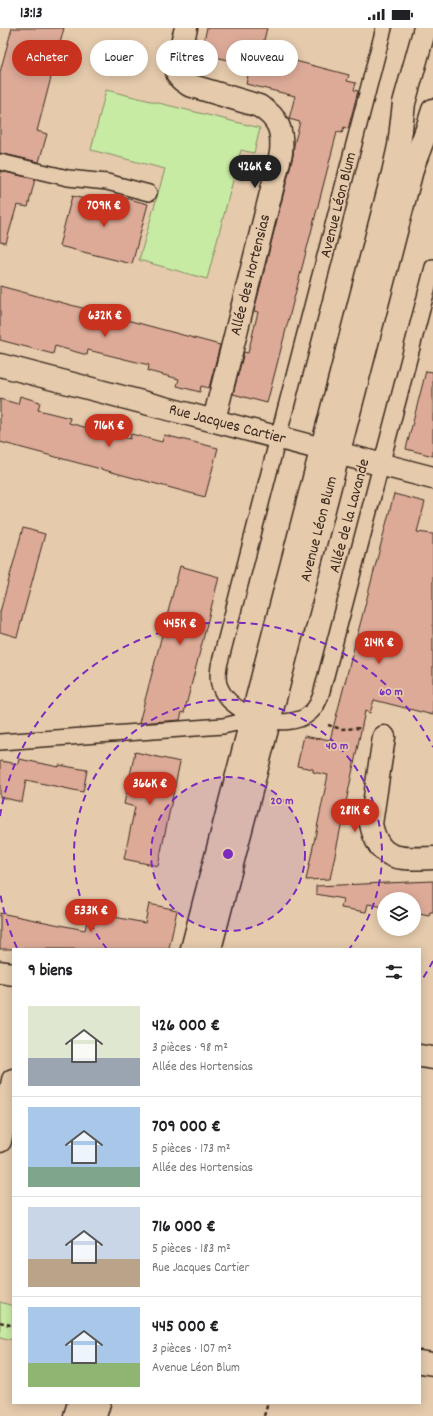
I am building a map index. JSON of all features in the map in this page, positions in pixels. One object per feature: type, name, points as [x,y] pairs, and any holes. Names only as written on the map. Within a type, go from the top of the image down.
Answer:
[{"type":"main road","name":"Allée des Hortensias","points":[[186,28],[176,66],[177,74],[182,80],[190,85],[259,106],[270,112],[277,122],[281,133],[282,143],[281,153],[214,420]]},
{"type":"main road","name":"Avenue Léon Blum","points":[[330,451],[399,146],[404,103],[425,28]]},
{"type":"main road","name":"Avenue Léon Blum","points":[[192,948],[260,718],[330,451],[413,166],[433,110]]},
{"type":"main road","name":"Rue Jacques Cartier","points":[[0,365],[433,478]]},
{"type":"main road","name":"Avenue Léon Blum","points":[[210,948],[260,718]]},
{"type":"main road","points":[[384,737],[371,824],[374,838],[378,846],[384,852],[397,857],[433,858]]},
{"type":"main road","points":[[0,972],[12,974]]},
{"type":"main road","points":[[421,1056],[433,1058]]},
{"type":"main road","points":[[0,1141],[12,1085]]},
{"type":"main road","points":[[421,1362],[433,1364]]},
{"type":"main road","points":[[75,1416],[79,1404]]},
{"type":"main road","points":[[95,1416],[99,1404]]},
{"type":"lane","name":"Avenue Léon Blum","points":[[260,718],[240,710],[227,700],[220,687],[218,672],[384,28]]},
{"type":"lane","points":[[0,162],[68,178],[107,182],[148,193]]},
{"type":"lane","name":"Allée de la Lavande","points":[[302,718],[311,712],[315,707],[322,691],[433,267]]},
{"type":"lane","points":[[0,742],[222,726],[260,718],[281,721],[302,718]]},
{"type":"path","points":[[302,718],[341,730],[379,727],[384,737]]},
{"type":"path","points":[[0,1322],[12,1326]]},
{"type":"path","points":[[264,1416],[268,1404]]},
{"type":"green space","points":[[106,90],[260,128],[254,153],[241,150],[207,279],[139,260],[165,169],[91,150]]},
{"type":"green space","points":[[0,1302],[12,1306],[12,1340],[0,1337]]},
{"type":"building","points":[[12,28],[64,28],[61,40],[12,40],[12,76],[51,76],[37,131],[47,134],[39,162],[0,153],[0,72]]},
{"type":"building","points":[[207,28],[267,28],[264,40],[226,40],[226,60],[218,58],[218,40],[204,40]]},
{"type":"building","points":[[298,62],[349,75],[347,81],[356,83],[354,90],[358,91],[348,129],[344,127],[342,133],[337,132],[267,403],[233,394],[244,352],[248,353],[258,312],[254,311],[293,156],[294,145],[300,122],[289,119],[295,96],[246,84],[248,76],[298,76]]},
{"type":"building","points":[[0,171],[35,179],[28,207],[17,205],[6,243],[0,242]]},
{"type":"building","points":[[72,196],[122,208],[125,198],[148,204],[132,264],[59,246]]},
{"type":"building","points":[[0,286],[220,345],[209,388],[201,386],[200,392],[177,386],[179,379],[148,371],[149,365],[88,350],[87,355],[55,346],[53,354],[0,340]]},
{"type":"building","points":[[426,371],[433,372],[433,456],[406,449]]},
{"type":"building","points":[[20,396],[40,402],[38,410],[70,418],[69,423],[130,439],[131,434],[162,442],[164,435],[218,448],[205,497],[0,442],[0,399],[18,404]]},
{"type":"building","points":[[394,494],[425,502],[417,532],[433,534],[433,715],[374,700],[370,713],[365,711],[330,879],[306,880],[328,775],[313,772],[313,769],[297,766],[304,736],[330,740]]},
{"type":"building","points":[[23,528],[45,534],[17,637],[0,632],[0,612]]},
{"type":"building","points":[[180,566],[219,577],[189,694],[184,713],[182,712],[180,720],[139,723]]},
{"type":"building","points":[[135,752],[180,762],[158,866],[124,859],[135,807],[124,804]]},
{"type":"building","points":[[19,759],[59,767],[59,765],[87,770],[83,792],[26,780],[22,802],[0,797],[0,761],[18,764]]},
{"type":"building","points":[[433,881],[433,912],[430,912],[429,916],[421,914],[421,892],[377,892],[377,906],[368,904],[366,912],[341,908],[343,899],[316,894],[316,886]]},
{"type":"building","points":[[149,904],[177,910],[169,948],[0,949],[0,913],[85,930],[89,912],[145,923]]}]
